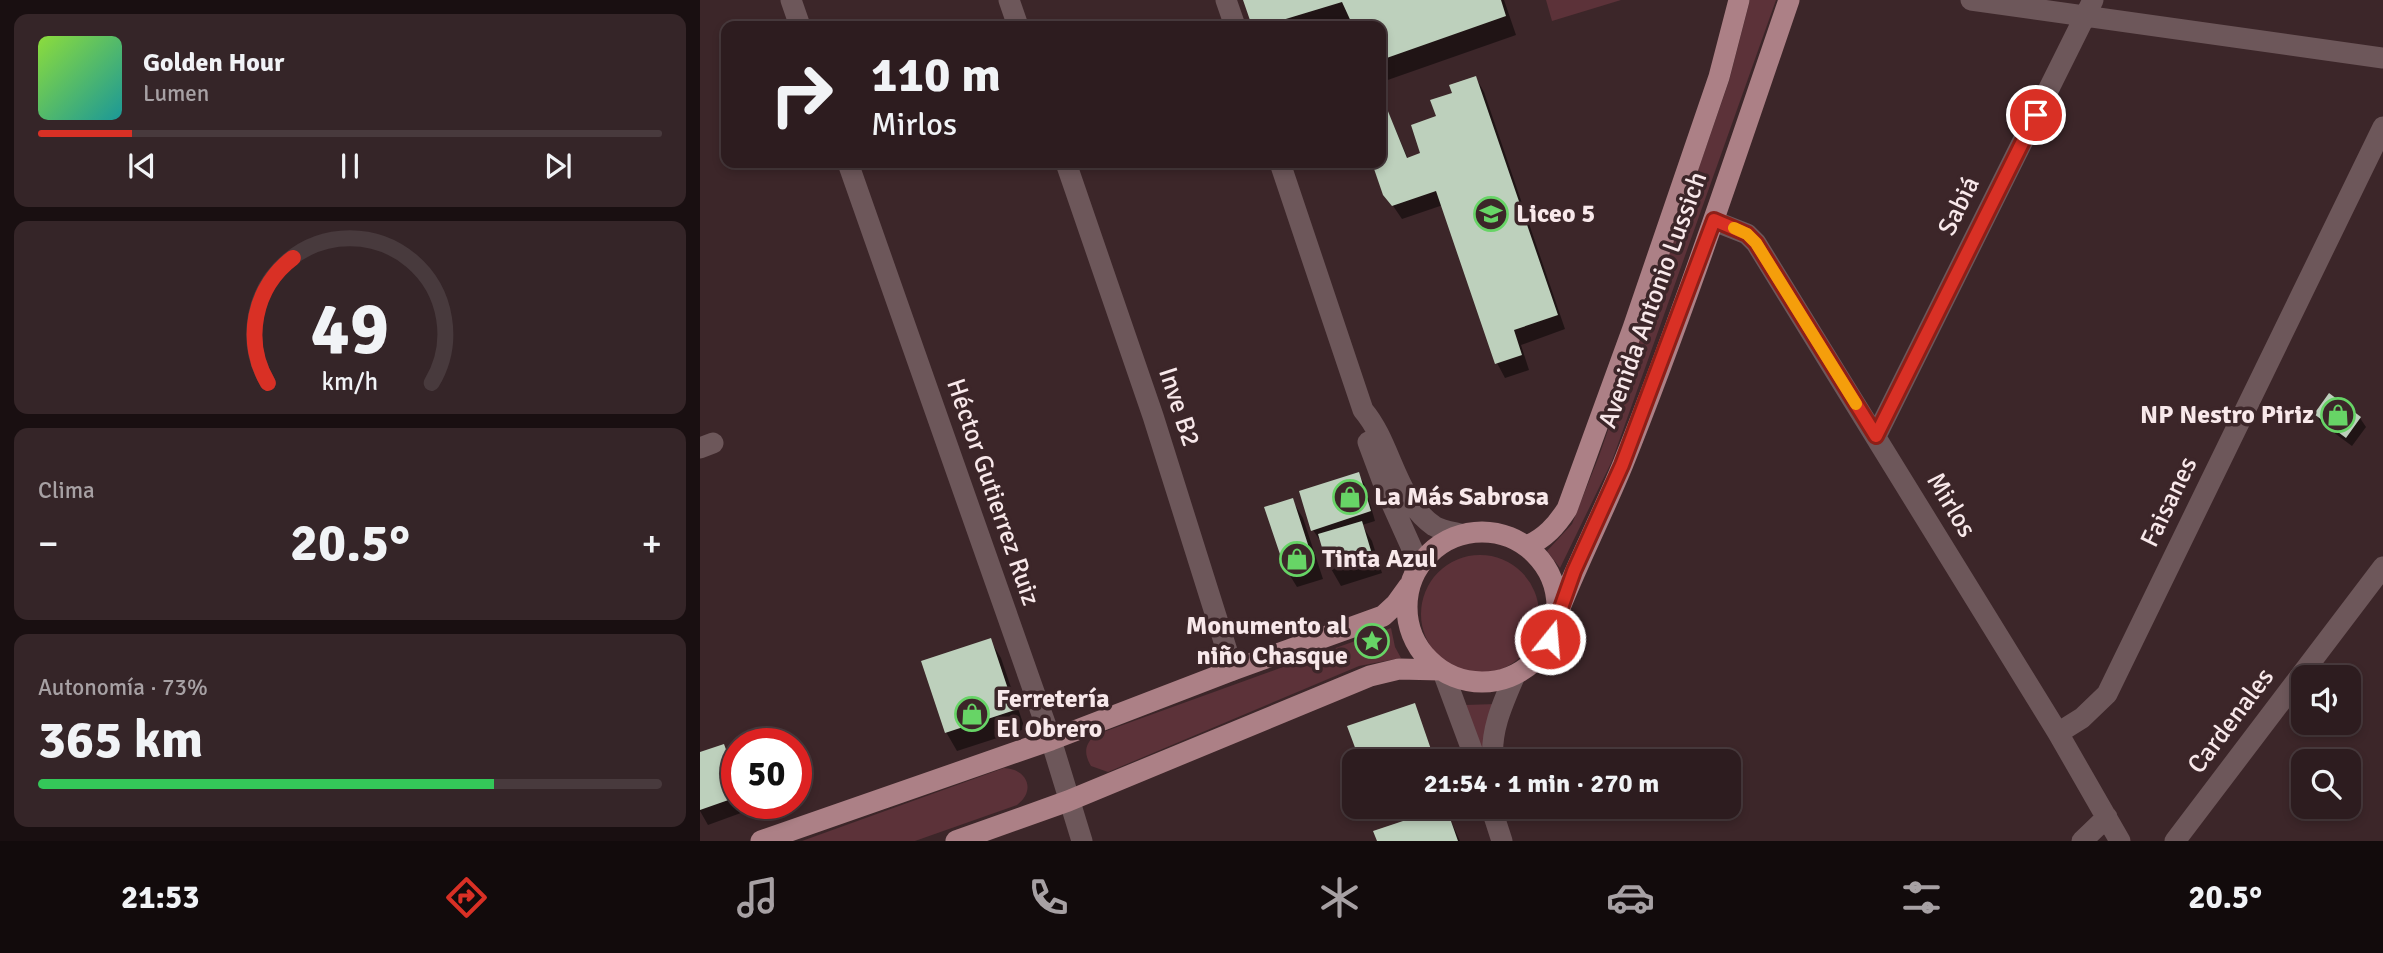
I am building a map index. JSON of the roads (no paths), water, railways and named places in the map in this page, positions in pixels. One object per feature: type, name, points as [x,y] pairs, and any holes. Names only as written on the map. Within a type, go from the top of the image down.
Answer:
[{"type":"main road","name":"Avenida Antonio Lussich","points":[[1527,546],[1556,526],[1567,509],[1633,328],[1714,90],[1739,0]]},
{"type":"main road","name":"Avenida Antonio Lussich","points":[[1557,615],[1622,465],[1714,220],[1789,0]]},
{"type":"main road","points":[[761,841],[1051,740],[1383,616],[1396,604],[1426,555],[1442,542],[1460,534],[1483,531],[1506,535],[1527,546],[1545,565],[1555,589],[1557,615],[1550,639],[1536,660],[1516,675],[1492,682],[1457,679],[1424,656],[1416,643],[1408,624],[1406,607],[1412,579]]},
{"type":"main road","points":[[956,841],[1068,801],[1370,676],[1399,669],[1442,671]]},
{"type":"street","points":[[791,0],[798,21]]},
{"type":"street","points":[[1009,0],[1016,21]]},
{"type":"street","points":[[1226,0],[1233,21]]},
{"type":"street","points":[[1971,0],[2089,8],[2383,58]]},
{"type":"street","name":"Sabiá","points":[[1876,436],[2089,8]]},
{"type":"street","name":"Faisanes","points":[[2058,733],[2082,718],[2107,694],[2383,127]]},
{"type":"street","name":"Héctor Gutierrez Ruiz","points":[[850,168],[1051,740],[1082,841]]},
{"type":"street","name":"Inve B2","points":[[1068,168],[1153,416],[1233,670]]},
{"type":"street","points":[[1282,168],[1363,410],[1374,423],[1400,483],[1420,513],[1436,527],[1460,534]]},
{"type":"street","name":"Mirlos","points":[[1714,220],[1747,234],[1756,243],[2058,733],[2120,841]]},
{"type":"street","points":[[1363,410],[1362,424],[1387,493],[1413,551],[1412,579]]},
{"type":"street","name":"Cardenales","points":[[2175,841],[2383,567]]},
{"type":"street","points":[[1442,671],[1471,749]]},
{"type":"street","points":[[1493,749],[1492,736],[1502,704],[1516,675]]},
{"type":"street","points":[[2082,841],[2107,817]]},
{"type":"street","points":[[1495,819],[1503,841]]},
{"type":"street","points":[[1507,819],[1513,841]]},
{"type":"place","name":"Liceo 5","points":[[1491,214]]},
{"type":"place","name":"NP Nestro Piriz","points":[[2338,415]]},
{"type":"place","name":"La Más Sabrosa","points":[[1350,497]]},
{"type":"place","name":"Tinta Azul","points":[[1297,559]]},
{"type":"place","name":"Monumento al niño Chasque","points":[[1372,641]]},
{"type":"place","name":"Ferretería El Obrero","points":[[972,714]]}]
